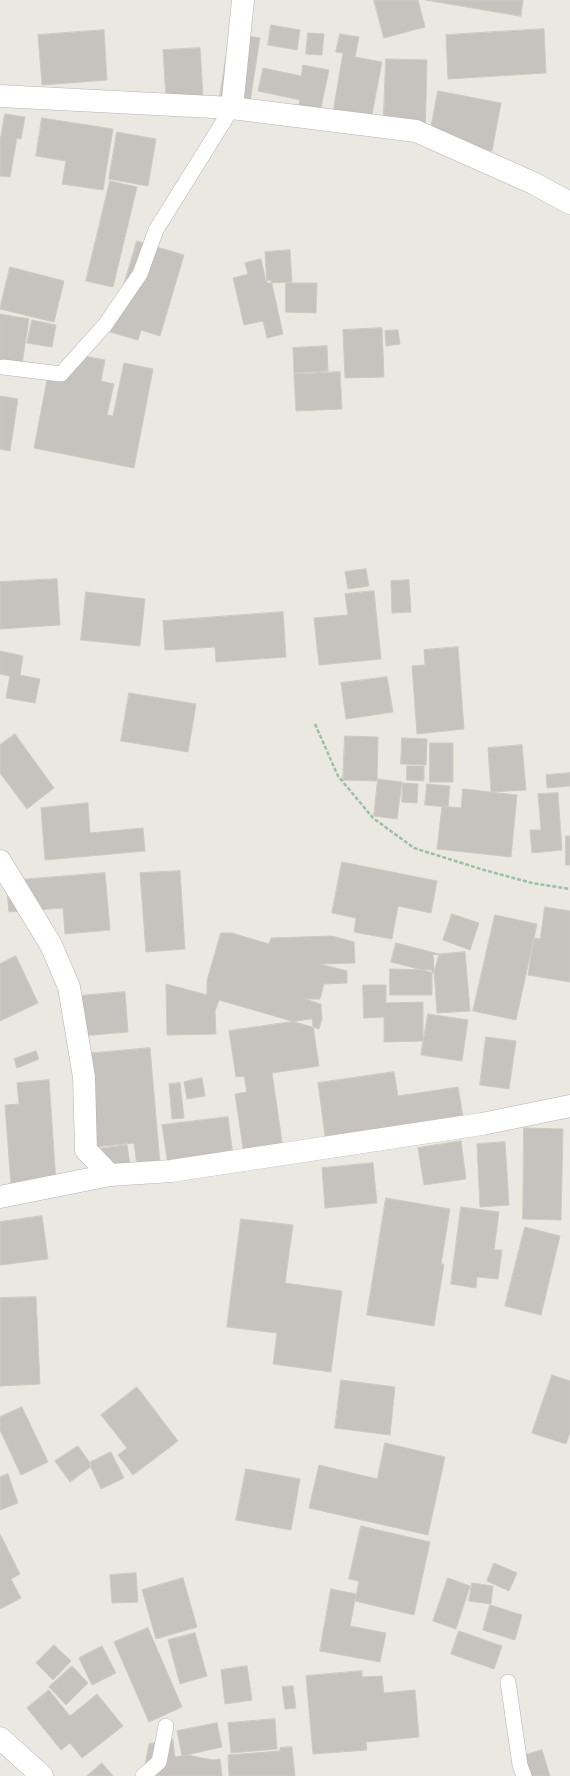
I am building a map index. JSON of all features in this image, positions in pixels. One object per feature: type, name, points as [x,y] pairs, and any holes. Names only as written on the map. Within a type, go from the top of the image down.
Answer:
[{"type":"street","points":[[232,108],[244,0]]},
{"type":"street","points":[[0,96],[232,108],[416,131],[533,182],[570,203]]},
{"type":"street","points":[[0,861],[51,945],[69,987],[84,1077],[86,1150],[110,1176]]},
{"type":"street","points":[[0,1197],[110,1176],[171,1171],[474,1125],[570,1106]]},
{"type":"street","points":[[0,1738],[42,1776]]},
{"type":"lane","points":[[3,367],[61,374],[105,324],[140,274],[156,230],[232,108]]},
{"type":"lane","points":[[508,1682],[520,1765],[524,1776]]},
{"type":"lane","points":[[143,1776],[159,1762],[166,1726]]},
{"type":"path","points":[[316,724],[338,776],[373,818],[414,848],[484,870],[532,882],[570,889]]},
{"type":"building","points":[[374,0],[418,0],[425,27],[384,38]]},
{"type":"building","points":[[426,0],[523,0],[521,16]]},
{"type":"building","points":[[271,25],[300,30],[297,50],[268,45]]},
{"type":"building","points":[[544,29],[546,73],[448,79],[446,35]]},
{"type":"building","points":[[104,30],[107,80],[42,85],[38,35]]},
{"type":"building","points":[[230,33],[260,38],[249,108],[219,103]]},
{"type":"building","points":[[308,33],[324,34],[322,55],[306,54]]},
{"type":"building","points":[[340,34],[359,37],[355,57],[382,62],[370,125],[332,118],[343,53],[336,52]]},
{"type":"building","points":[[200,48],[203,96],[166,98],[163,50]]},
{"type":"building","points":[[386,59],[427,60],[425,137],[383,136]]},
{"type":"building","points":[[303,65],[329,70],[319,117],[297,112],[300,100],[258,91],[263,68],[301,76]]},
{"type":"building","points":[[438,91],[501,103],[492,151],[429,139]]},
{"type":"building","points":[[5,114],[25,117],[21,139],[17,138],[10,177],[0,176],[0,141]]},
{"type":"building","points":[[42,118],[113,129],[103,190],[62,184],[66,161],[36,156]]},
{"type":"building","points":[[117,132],[156,139],[148,186],[109,179]]},
{"type":"building","points":[[110,181],[137,187],[113,287],[86,281]]},
{"type":"building","points":[[137,241],[184,255],[160,336],[141,330],[138,340],[110,332]]},
{"type":"building","points":[[290,250],[292,282],[267,283],[265,252]]},
{"type":"building","points":[[261,259],[266,281],[271,280],[283,334],[267,338],[263,321],[244,325],[233,278],[248,274],[245,263]]},
{"type":"building","points":[[10,267],[64,281],[54,322],[0,309]]},
{"type":"building","points":[[286,283],[317,283],[316,313],[286,312]]},
{"type":"building","points":[[0,314],[29,319],[21,371],[0,368]]},
{"type":"building","points":[[32,320],[56,325],[52,347],[27,343]]},
{"type":"building","points":[[382,328],[384,377],[345,378],[343,330]]},
{"type":"building","points":[[398,330],[400,344],[386,346],[385,331]]},
{"type":"building","points":[[327,346],[328,371],[294,373],[293,348]]},
{"type":"building","points":[[69,353],[105,360],[101,381],[114,384],[107,415],[113,416],[124,363],[153,369],[134,468],[34,448],[48,375],[65,378]]},
{"type":"building","points":[[340,372],[342,409],[296,411],[294,374]]},
{"type":"building","points":[[0,396],[18,399],[10,451],[0,449]]},
{"type":"building","points":[[366,569],[369,586],[348,589],[345,572]]},
{"type":"building","points":[[57,579],[60,625],[0,629],[0,582]]},
{"type":"building","points":[[409,580],[411,612],[392,613],[391,581]]},
{"type":"building","points":[[374,591],[381,659],[319,665],[314,618],[348,615],[345,594]]},
{"type":"building","points":[[86,592],[145,599],[140,646],[81,640]]},
{"type":"building","points":[[283,612],[286,657],[216,662],[215,647],[165,650],[163,621]]},
{"type":"building","points":[[458,647],[464,729],[417,734],[412,666],[425,665],[424,650]]},
{"type":"building","points":[[0,651],[23,656],[20,675],[40,679],[35,703],[6,698],[10,676],[0,674]]},
{"type":"building","points":[[387,677],[393,712],[346,719],[341,683]]},
{"type":"building","points":[[129,693],[196,704],[188,752],[121,741]]},
{"type":"building","points":[[15,734],[54,788],[27,809],[0,773],[0,745]]},
{"type":"building","points":[[345,736],[378,737],[377,781],[343,780]]},
{"type":"building","points":[[402,738],[427,739],[426,765],[401,764]]},
{"type":"building","points":[[430,743],[453,743],[453,782],[430,782]]},
{"type":"building","points":[[522,745],[526,790],[491,792],[488,748]]},
{"type":"building","points":[[407,766],[424,766],[424,781],[407,780]]},
{"type":"building","points":[[570,773],[570,786],[547,788],[546,775]]},
{"type":"building","points":[[378,779],[402,782],[397,819],[374,816]]},
{"type":"building","points":[[403,783],[418,784],[417,803],[402,802]]},
{"type":"building","points":[[427,784],[450,786],[448,807],[425,805]]},
{"type":"building","points":[[463,789],[517,795],[511,857],[437,849],[442,806],[461,808]]},
{"type":"building","points":[[558,793],[562,850],[532,853],[530,830],[541,830],[538,794]]},
{"type":"building","points":[[88,803],[90,833],[143,828],[145,851],[45,860],[41,808]]},
{"type":"building","points":[[566,836],[570,836],[570,865],[566,865]]},
{"type":"building","points":[[342,862],[437,881],[431,913],[398,906],[392,939],[354,932],[356,918],[332,913]]},
{"type":"building","points":[[180,871],[185,949],[146,952],[140,873]]},
{"type":"building","points":[[105,873],[110,930],[65,934],[63,908],[9,912],[6,881]]},
{"type":"building","points":[[545,907],[570,911],[570,982],[528,975],[534,938],[540,939]]},
{"type":"building","points":[[452,914],[479,923],[470,950],[443,940]]},
{"type":"building","points":[[495,915],[537,924],[516,1020],[473,1011]]},
{"type":"building","points":[[221,933],[232,933],[269,944],[271,938],[332,936],[354,942],[355,963],[320,964],[347,971],[347,983],[324,984],[320,999],[305,999],[321,1004],[322,1019],[319,1029],[219,1000],[215,1011],[216,1034],[167,1035],[166,984],[207,995],[207,981]]},
{"type":"building","points":[[396,943],[439,954],[434,973],[391,962]]},
{"type":"building","points":[[465,952],[470,1011],[437,1013],[433,955]]},
{"type":"building","points":[[16,956],[38,1003],[0,1021],[0,964]]},
{"type":"building","points":[[390,969],[432,970],[432,995],[390,995]]},
{"type":"building","points":[[363,985],[386,985],[386,1003],[423,1002],[423,1041],[384,1042],[384,1017],[364,1018]]},
{"type":"building","points":[[125,992],[128,1032],[69,1037],[66,997]]},
{"type":"building","points":[[428,1014],[468,1020],[462,1061],[421,1055]]},
{"type":"building","points":[[312,1019],[319,1066],[272,1073],[284,1155],[245,1161],[235,1094],[247,1092],[244,1076],[236,1077],[229,1031]]},
{"type":"building","points":[[486,1037],[516,1041],[509,1089],[480,1085]]},
{"type":"building","points":[[150,1048],[160,1163],[137,1166],[134,1143],[93,1147],[84,1054]]},
{"type":"building","points":[[36,1051],[39,1059],[17,1068],[14,1059]]},
{"type":"building","points":[[394,1072],[398,1096],[458,1087],[464,1123],[326,1143],[318,1083]]},
{"type":"building","points":[[202,1078],[205,1096],[187,1099],[184,1082]]},
{"type":"building","points":[[49,1080],[56,1182],[11,1185],[5,1105],[19,1104],[17,1083]]},
{"type":"building","points":[[180,1083],[184,1118],[172,1119],[169,1084]]},
{"type":"building","points":[[228,1117],[234,1163],[169,1172],[162,1125]]},
{"type":"building","points":[[524,1128],[563,1129],[561,1220],[523,1219]]},
{"type":"building","points":[[461,1141],[466,1179],[424,1185],[418,1148]]},
{"type":"building","points":[[505,1142],[509,1205],[480,1207],[477,1144]]},
{"type":"building","points":[[127,1145],[130,1164],[100,1168],[97,1149]]},
{"type":"building","points":[[373,1163],[377,1203],[325,1208],[322,1168]]},
{"type":"building","points":[[386,1198],[450,1209],[441,1264],[444,1264],[434,1326],[367,1315]]},
{"type":"building","points":[[461,1207],[499,1212],[494,1250],[502,1250],[498,1279],[477,1277],[476,1288],[451,1284]]},
{"type":"building","points":[[42,1216],[48,1259],[0,1265],[0,1222]]},
{"type":"building","points":[[241,1219],[293,1225],[285,1283],[342,1291],[331,1372],[273,1364],[277,1333],[227,1327]]},
{"type":"building","points":[[525,1227],[560,1236],[541,1315],[505,1306]]},
{"type":"building","points":[[36,1297],[40,1384],[0,1386],[0,1298]]},
{"type":"building","points":[[552,1375],[570,1381],[570,1432],[566,1444],[532,1433]]},
{"type":"building","points":[[341,1380],[395,1387],[390,1435],[335,1428]]},
{"type":"building","points":[[137,1387],[178,1441],[133,1475],[118,1455],[127,1448],[101,1415]]},
{"type":"building","points":[[22,1407],[48,1462],[21,1475],[0,1430],[0,1417]]},
{"type":"building","points":[[385,1443],[445,1457],[428,1535],[309,1508],[319,1465],[377,1479]]},
{"type":"building","points":[[78,1446],[92,1466],[70,1482],[55,1461]]},
{"type":"building","points":[[111,1452],[124,1478],[101,1489],[89,1463]]},
{"type":"building","points":[[246,1469],[300,1479],[291,1530],[236,1520]]},
{"type":"building","points":[[8,1474],[18,1503],[0,1510],[0,1477]]},
{"type":"building","points":[[361,1526],[430,1542],[414,1615],[355,1601],[359,1581],[349,1579]]},
{"type":"building","points":[[0,1534],[20,1574],[11,1579],[21,1598],[0,1609]]},
{"type":"building","points":[[494,1563],[517,1573],[509,1591],[487,1581]]},
{"type":"building","points":[[136,1573],[138,1602],[112,1603],[110,1575]]},
{"type":"building","points":[[183,1578],[197,1627],[156,1639],[142,1590]]},
{"type":"building","points":[[448,1578],[470,1586],[456,1629],[433,1621]]},
{"type":"building","points":[[472,1583],[493,1586],[491,1604],[469,1601]]},
{"type":"building","points":[[331,1589],[356,1594],[350,1626],[386,1633],[380,1662],[320,1651]]},
{"type":"building","points":[[490,1605],[522,1615],[515,1640],[483,1630]]},
{"type":"building","points":[[148,1628],[182,1707],[149,1722],[114,1642]]},
{"type":"building","points":[[459,1631],[502,1646],[494,1669],[451,1654]]},
{"type":"building","points":[[195,1633],[207,1676],[180,1684],[168,1640]]},
{"type":"building","points":[[54,1645],[71,1661],[53,1680],[36,1663]]},
{"type":"building","points":[[102,1646],[116,1673],[92,1685],[79,1658]]},
{"type":"building","points":[[72,1666],[88,1683],[66,1705],[49,1687]]},
{"type":"building","points":[[247,1666],[252,1700],[225,1704],[221,1670]]},
{"type":"building","points":[[362,1671],[362,1677],[382,1676],[384,1693],[415,1690],[419,1737],[366,1742],[367,1750],[313,1754],[306,1676]]},
{"type":"building","points":[[293,1686],[296,1708],[285,1709],[282,1687]]},
{"type":"building","points":[[49,1690],[70,1716],[97,1694],[123,1726],[82,1758],[70,1743],[61,1750],[27,1708]]},
{"type":"building","points":[[275,1719],[277,1749],[231,1753],[228,1723]]},
{"type":"building","points":[[217,1723],[222,1747],[182,1756],[177,1731]]},
{"type":"building","points":[[173,1740],[175,1757],[187,1755],[213,1760],[220,1759],[222,1776],[143,1776],[149,1744]]},
{"type":"building","points":[[292,1747],[295,1776],[229,1776],[228,1755],[280,1751],[280,1748]]},
{"type":"building","points":[[542,1750],[550,1776],[528,1776],[522,1756]]},
{"type":"building","points":[[102,1763],[113,1776],[87,1776]]}]
